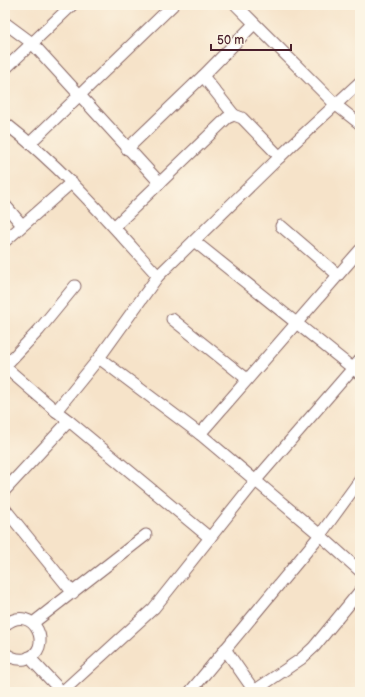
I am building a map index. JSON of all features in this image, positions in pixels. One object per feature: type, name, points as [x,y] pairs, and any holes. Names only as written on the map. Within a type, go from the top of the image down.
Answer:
[{"type":"street","points":[[5,69],[72,5]]},
{"type":"street","points":[[30,143],[173,5]]},
{"type":"street","points":[[236,5],[336,105],[360,124]]},
{"type":"street","points":[[5,23],[32,43],[127,149],[160,183]]},
{"type":"street","points":[[127,149],[203,76],[254,24]]},
{"type":"street","points":[[203,76],[234,115],[242,118],[280,157]]},
{"type":"street","points":[[56,411],[99,358],[158,276],[280,157],[360,82]]},
{"type":"street","points":[[114,227],[227,118],[234,115]]},
{"type":"street","points":[[5,123],[30,143],[72,182],[158,276]]},
{"type":"street","points":[[5,241],[72,182]]},
{"type":"street","points":[[5,205],[22,225]]},
{"type":"street","points":[[281,226],[338,275]]},
{"type":"street","points":[[29,657],[62,692],[154,608],[256,480],[358,367],[296,323],[194,241]]},
{"type":"street","points":[[200,434],[360,250]]},
{"type":"street","points":[[75,286],[39,330],[5,366],[56,411],[210,538]]},
{"type":"street","points":[[172,319],[247,379]]},
{"type":"street","points":[[99,358],[200,434],[256,480],[360,570]]},
{"type":"street","points":[[5,490],[69,421]]},
{"type":"street","points":[[190,692],[320,535],[360,480]]},
{"type":"street","points":[[5,509],[73,593]]},
{"type":"street","points":[[33,623],[146,535]]},
{"type":"street","points":[[225,649],[254,691],[301,659],[314,647],[360,591]]},
{"type":"street","points":[[5,625],[10,621],[22,618],[33,623],[40,633],[40,644],[38,650],[29,657],[18,659],[5,653]]}]
